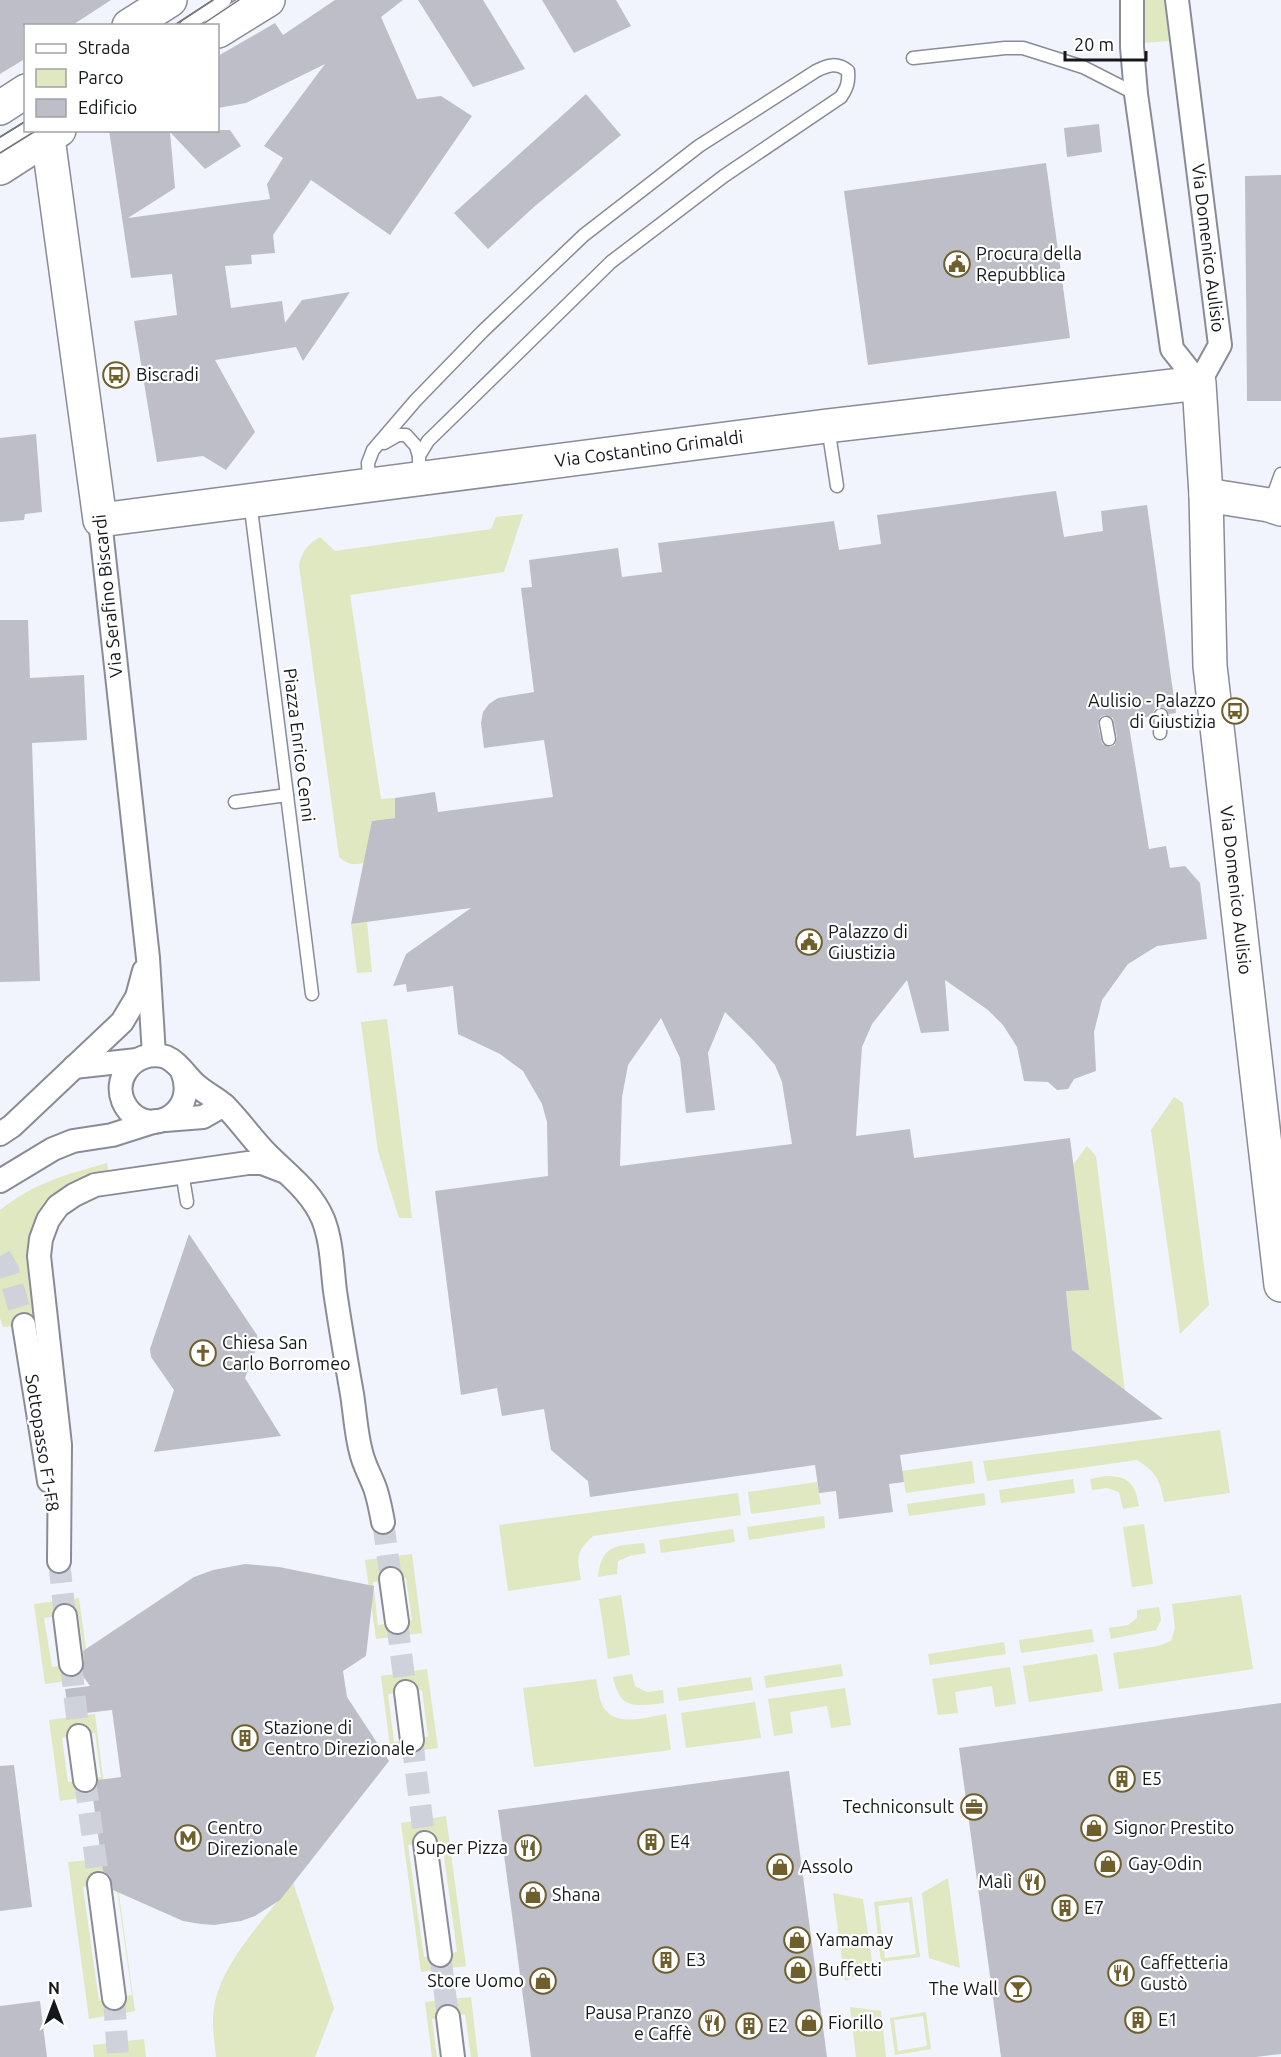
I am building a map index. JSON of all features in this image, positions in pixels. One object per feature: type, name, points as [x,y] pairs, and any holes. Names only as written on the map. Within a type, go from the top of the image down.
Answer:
[{"type":"main road","points":[[132,24],[170,0]]},
{"type":"main road","points":[[219,30],[268,0]]},
{"type":"main road","points":[[0,168],[44,132]]},
{"type":"main road","name":"Via Serafino Biscardi","points":[[44,132],[100,520]]},
{"type":"main road","name":"Via Costantino Grimaldi","points":[[100,520],[369,485],[419,467],[827,426],[1198,383]]},
{"type":"main road","name":"Via Domenico Aulisio","points":[[1198,383],[1206,495],[1210,666],[1281,1286]]},
{"type":"main road","points":[[1206,495],[1275,507]]},
{"type":"street","points":[[1132,0],[1132,47],[1136,94],[1172,349],[1198,383]]},
{"type":"street","name":"Via Domenico Aulisio","points":[[1177,0],[1220,345],[1198,383]]},
{"type":"street","name":"Via Serafino Biscardi","points":[[100,520],[148,958],[145,1057]]},
{"type":"street","points":[[6,1130],[122,1022],[137,997],[148,958]]},
{"type":"street","points":[[74,1067],[145,1057],[165,1057],[175,1063],[196,1085],[224,1105],[267,1154],[308,1193],[322,1218],[330,1240],[336,1294],[361,1453],[376,1491],[383,1522]]},
{"type":"street","points":[[145,1057],[128,1067],[122,1076],[120,1087],[127,1108],[135,1116],[145,1120],[203,1117],[224,1105]]},
{"type":"street","points":[[0,1181],[52,1149],[73,1142],[112,1135],[174,1115],[185,1100],[187,1090],[182,1071]]},
{"type":"street","points":[[182,1172],[262,1162],[292,1176]]},
{"type":"street","name":"Sottopasso F1-F8","points":[[24,1325],[51,1495],[59,1562],[60,1445],[39,1272],[41,1239],[48,1220],[58,1206],[95,1185],[182,1172]]},
{"type":"street","points":[[391,1579],[397,1622]]},
{"type":"street","points":[[65,1616],[71,1664]]},
{"type":"street","points":[[406,1692],[412,1740]]},
{"type":"street","points":[[79,1736],[85,1780]]},
{"type":"street","points":[[425,1843],[440,1955]]},
{"type":"street","points":[[99,1884],[114,1998]]},
{"type":"street","points":[[448,2017],[453,2057]]},
{"type":"lane","points":[[189,24],[225,0]]},
{"type":"lane","points":[[913,58],[1023,48],[1083,67],[1136,94]]},
{"type":"lane","points":[[369,485],[368,463],[373,450],[416,400],[483,331],[584,235],[699,146],[816,71],[841,65],[848,71],[849,80],[841,97],[724,176],[611,262],[428,441],[419,467]]},
{"type":"lane","points":[[0,145],[44,132]]},
{"type":"lane","points":[[827,426],[837,486]]},
{"type":"lane","points":[[373,450],[398,435],[406,435],[416,446],[419,467]]},
{"type":"lane","points":[[1275,507],[1281,474]]},
{"type":"lane","name":"Piazza Enrico Cenni","points":[[250,500],[312,994]]},
{"type":"lane","points":[[1160,733],[1161,715]]},
{"type":"lane","points":[[1106,723],[1109,739]]},
{"type":"lane","points":[[234,802],[287,795]]},
{"type":"lane","points":[[182,1172],[187,1202]]},
{"type":"green space","points":[[1140,0],[1164,0],[1169,41],[1142,43]]},
{"type":"green space","points":[[523,514],[504,572],[350,595],[381,799],[395,798],[395,818],[372,821],[364,863],[345,862],[339,857],[299,565],[304,552],[320,537],[335,551],[491,529],[496,517]]},
{"type":"green space","points":[[367,922],[372,972],[357,973],[351,924]]},
{"type":"green space","points":[[387,1019],[412,1218],[399,1218],[378,1151],[361,1022]]},
{"type":"green space","points":[[1174,1097],[1183,1103],[1209,1305],[1180,1334],[1151,1130]]},
{"type":"green space","points":[[1087,1146],[1096,1156],[1125,1392],[1072,1350],[1066,1291],[1088,1290],[1073,1165]]},
{"type":"green space","points":[[107,1163],[109,1175],[42,1212],[39,1324],[3,1327],[0,1318],[0,1210],[39,1186]]},
{"type":"green space","points":[[1220,1430],[1230,1493],[1164,1502],[1156,1478],[1137,1460],[987,1481],[983,1461]]},
{"type":"green space","points":[[972,1461],[975,1483],[906,1493],[902,1471]]},
{"type":"green space","points":[[1114,1476],[1130,1483],[1139,1506],[1123,1509],[1119,1492],[1107,1488],[1092,1490],[1090,1479]]},
{"type":"green space","points":[[1073,1479],[1075,1493],[1001,1503],[999,1490]]},
{"type":"green space","points":[[817,1482],[821,1504],[751,1514],[748,1492]]},
{"type":"green space","points":[[738,1493],[741,1515],[593,1536],[580,1551],[581,1580],[508,1591],[499,1525]]},
{"type":"green space","points":[[984,1493],[986,1505],[909,1516],[907,1504]]},
{"type":"green space","points":[[824,1516],[825,1528],[749,1540],[747,1527]]},
{"type":"green space","points":[[1144,1524],[1153,1584],[1132,1587],[1123,1527]]},
{"type":"green space","points":[[733,1529],[735,1542],[661,1553],[659,1540]]},
{"type":"green space","points":[[644,1543],[646,1553],[618,1561],[617,1574],[598,1577],[603,1558],[612,1549],[618,1546]]},
{"type":"green space","points":[[412,1554],[422,1633],[376,1639],[365,1560]],"holes":[[[406,1578],[412,1620],[378,1625],[373,1582]]]},
{"type":"green space","points":[[621,1595],[630,1655],[608,1659],[599,1599]]},
{"type":"green space","points":[[1241,1595],[1253,1669],[1119,1689],[1113,1653],[1158,1646],[1171,1641],[1175,1628],[1172,1604]]},
{"type":"green space","points":[[79,1598],[90,1678],[45,1684],[34,1604]],"holes":[[[78,1613],[85,1662],[52,1667],[44,1618]]]},
{"type":"green space","points":[[1159,1607],[1161,1620],[1156,1630],[1111,1639],[1109,1628],[1128,1625],[1137,1618],[1137,1610]]},
{"type":"green space","points":[[1092,1629],[1094,1642],[1021,1653],[1019,1640]]},
{"type":"green space","points":[[1004,1642],[1006,1654],[930,1665],[928,1654]]},
{"type":"green space","points":[[1097,1654],[1103,1691],[1029,1702],[1023,1666]]},
{"type":"green space","points":[[841,1664],[843,1676],[766,1688],[764,1676]]},
{"type":"green space","points":[[1010,1667],[1016,1704],[995,1707],[992,1686],[955,1692],[958,1713],[938,1715],[932,1679]]},
{"type":"green space","points":[[427,1669],[438,1748],[391,1755],[381,1676]],"holes":[[[422,1690],[428,1737],[394,1742],[388,1694]]]},
{"type":"green space","points":[[632,1674],[635,1686],[647,1692],[663,1690],[664,1703],[637,1705],[625,1701],[616,1688],[613,1677]]},
{"type":"green space","points":[[751,1677],[753,1690],[679,1701],[677,1688]]},
{"type":"green space","points":[[596,1679],[603,1707],[616,1717],[632,1720],[666,1714],[671,1750],[534,1767],[523,1688]]},
{"type":"green space","points":[[845,1688],[851,1725],[831,1728],[827,1706],[790,1712],[793,1733],[774,1736],[768,1699]]},
{"type":"green space","points":[[755,1702],[761,1738],[686,1748],[681,1713]]},
{"type":"green space","points":[[95,1714],[105,1794],[60,1801],[49,1720]],"holes":[[[95,1733],[101,1777],[68,1782],[62,1738]]]},
{"type":"green space","points":[[446,1816],[466,1966],[421,1972],[401,1823]],"holes":[[[442,1841],[457,1952],[424,1957],[408,1845]]]},
{"type":"green space","points":[[114,1858],[135,2011],[89,2019],[68,1862]],"holes":[[[116,1882],[132,1995],[99,2001],[83,1887]]]},
{"type":"green space","points":[[948,1878],[960,1968],[929,1958],[922,1893]]},
{"type":"green space","points":[[293,1882],[334,2008],[315,2057],[216,2057],[213,2016],[215,2002],[227,1970],[248,1939]]},
{"type":"green space","points":[[833,1893],[863,1899],[873,1968],[845,1981]]},
{"type":"green space","points":[[912,1897],[920,1957],[881,1962],[874,1902]],"holes":[[[909,1902],[916,1954],[885,1958],[878,1906]]]},
{"type":"green space","points":[[471,1997],[478,2057],[471,2057],[465,2014],[432,2019],[437,2057],[432,2057],[425,2002]]},
{"type":"green space","points":[[850,2007],[881,2011],[886,2057],[856,2057]]},
{"type":"green space","points":[[926,2012],[931,2049],[895,2055],[890,2018]],"holes":[[[923,2016],[927,2046],[898,2051],[894,2020]]]},
{"type":"green space","points":[[144,2039],[146,2057],[94,2057],[93,2045]]},
{"type":"building","points":[[0,0],[111,0],[74,24],[24,24],[23,60],[0,74]]},
{"type":"building","points":[[335,0],[403,0],[381,17],[417,99],[441,96],[472,116],[390,235],[311,180],[273,235],[275,253],[251,255],[252,264],[225,266],[231,308],[282,301],[285,323],[302,300],[350,292],[303,361],[296,347],[215,360],[255,432],[226,470],[203,456],[157,462],[134,321],[177,315],[172,274],[131,278],[109,132],[170,132],[175,188],[128,218],[270,199],[267,184],[283,158],[264,146],[325,64],[246,103],[219,108],[219,55],[275,23],[283,35]]},
{"type":"building","points":[[418,0],[483,0],[525,69],[473,87]]},
{"type":"building","points":[[542,0],[616,0],[631,26],[574,53]]},
{"type":"building","points":[[586,94],[621,135],[535,206],[488,249],[454,213]]},
{"type":"building","points":[[1099,124],[1102,152],[1067,157],[1064,128]]},
{"type":"building","points":[[230,130],[241,146],[205,169],[170,132]]},
{"type":"building","name":"Procura della Repubblica","points":[[1046,163],[1070,338],[868,365],[844,191]]},
{"type":"building","points":[[1281,175],[1281,401],[1247,401],[1245,176]]},
{"type":"building","points":[[36,434],[42,512],[25,514],[24,520],[0,522],[0,438]]},
{"type":"building","points":[[1056,491],[1064,537],[1103,531],[1101,511],[1147,505],[1176,713],[1169,714],[1166,708],[1161,707],[1154,710],[1153,716],[1128,720],[1149,849],[1166,846],[1170,868],[1185,866],[1200,883],[1207,939],[1157,946],[1128,964],[1102,1000],[1094,1032],[1096,1071],[1074,1079],[1068,1089],[1057,1090],[1048,1082],[1024,1081],[1017,1047],[1003,1025],[988,1010],[945,980],[949,1031],[921,1033],[907,980],[872,1024],[862,1047],[856,1136],[910,1129],[914,1158],[1070,1138],[1089,1290],[1066,1291],[1072,1350],[1163,1419],[900,1455],[904,1482],[889,1484],[893,1512],[839,1519],[836,1491],[819,1493],[815,1465],[590,1497],[588,1481],[551,1450],[544,1409],[502,1416],[497,1388],[461,1395],[435,1191],[548,1176],[547,1122],[542,1104],[523,1071],[500,1054],[458,1034],[453,986],[407,992],[406,984],[393,986],[406,954],[471,908],[351,924],[372,821],[395,818],[395,798],[435,792],[438,812],[553,797],[544,740],[484,748],[481,723],[483,712],[498,698],[534,692],[521,588],[532,587],[529,560],[618,548],[622,577],[662,572],[658,543],[834,521],[839,550],[881,544],[877,515]],"holes":[[[1105,715],[1113,718],[1117,737],[1115,745],[1110,747],[1102,744],[1098,725],[1100,717]],[[725,1012],[775,1065],[782,1082],[792,1144],[620,1166],[622,1097],[628,1065],[661,1018],[680,1058],[686,1113],[715,1110],[708,1053]]]},
{"type":"building","points":[[0,620],[28,620],[30,678],[84,675],[87,740],[32,743],[40,981],[0,982]]},
{"type":"building","name":"Chiesa San Carlo Borromeo","points":[[189,1234],[257,1335],[258,1344],[245,1378],[281,1436],[154,1452],[174,1390],[151,1357],[150,1349]]},
{"type":"building","name":"Stazione di Centro Direzionale","points":[[245,1564],[279,1567],[374,1586],[366,1656],[343,1671],[347,1697],[389,1761],[280,1900],[255,1916],[241,1921],[214,1925],[201,1924],[183,1921],[113,1890],[110,1876],[103,1871],[92,1791],[97,1786],[98,1780],[121,1777],[112,1710],[69,1715],[65,1689],[90,1686],[81,1673],[84,1663],[83,1651],[194,1577],[213,1570]]},
{"type":"building","points":[[1281,1703],[1281,2054],[1256,2057],[1001,2057],[959,1748]]},
{"type":"building","points":[[14,1765],[32,1907],[0,1911],[0,1766]]},
{"type":"building","points":[[789,1771],[827,2057],[531,2057],[498,1810]]},
{"type":"building","points":[[40,2001],[47,2057],[0,2057],[0,2006]]},
{"type":"tunnel","points":[[0,1256],[8,1270],[24,1325]]},
{"type":"tunnel","points":[[383,1522],[391,1579]]},
{"type":"tunnel","points":[[59,1561],[65,1616]]},
{"type":"tunnel","points":[[397,1622],[406,1692]]},
{"type":"tunnel","points":[[71,1664],[79,1736]]},
{"type":"tunnel","points":[[412,1740],[425,1843]]},
{"type":"tunnel","points":[[85,1780],[99,1884]]},
{"type":"tunnel","points":[[440,1955],[448,2017]]},
{"type":"tunnel","points":[[114,1998],[118,2057]]},
{"type":"tram line","points":[[176,24],[213,0]]},
{"type":"tram line","points":[[203,24],[239,0]]},
{"type":"tram line","points":[[0,137],[24,122]]},
{"type":"tram line","points":[[0,153],[34,132]]},
{"type":"place","name":"Procura della Repubblica","points":[[957,264]]},
{"type":"place","name":"Biscradi","points":[[116,375]]},
{"type":"place","name":"Aulisio - Palazzo di Giustizia","points":[[1235,711]]},
{"type":"place","name":"Palazzo di Giustizia","points":[[809,942]]},
{"type":"place","name":"Chiesa San Carlo Borromeo","points":[[203,1353]]},
{"type":"place","name":"Stazione di Centro Direzionale","points":[[245,1738]]},
{"type":"place","name":"E5","points":[[1122,1779]]},
{"type":"place","name":"Techniconsult","points":[[974,1807]]},
{"type":"place","name":"Signor Prestito","points":[[1094,1828]]},
{"type":"place","name":"Centro Direzionale","points":[[188,1838]]},
{"type":"place","name":"E4","points":[[651,1842]]},
{"type":"place","name":"Super Pizza","points":[[528,1848]]},
{"type":"place","name":"Gay-Odin","points":[[1108,1864]]},
{"type":"place","name":"Assolo","points":[[780,1867]]},
{"type":"place","name":"Malì","points":[[1032,1882]]},
{"type":"place","name":"Shana","points":[[533,1895]]},
{"type":"place","name":"E7","points":[[1065,1908]]},
{"type":"place","name":"Yamamay","points":[[797,1940]]},
{"type":"place","name":"E3","points":[[666,1960]]},
{"type":"place","name":"Buffetti","points":[[798,1970]]},
{"type":"place","name":"Caffetteria Gustò","points":[[1121,1973]]},
{"type":"place","name":"Store Uomo","points":[[543,1981]]},
{"type":"place","name":"The Wall","points":[[1018,1989]]},
{"type":"place","name":"E1","points":[[1138,2020]]},
{"type":"place","name":"Pausa Pranzo e Caffè","points":[[712,2023]]},
{"type":"place","name":"Fiorillo","points":[[809,2023]]},
{"type":"place","name":"E2","points":[[749,2026]]}]
